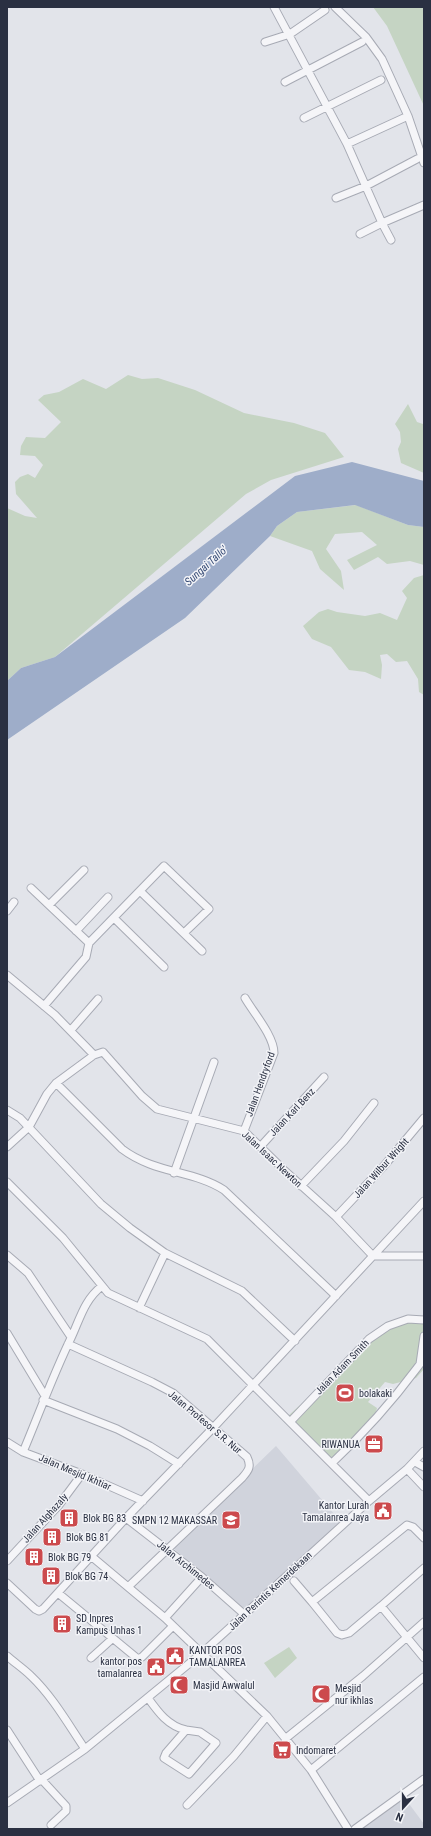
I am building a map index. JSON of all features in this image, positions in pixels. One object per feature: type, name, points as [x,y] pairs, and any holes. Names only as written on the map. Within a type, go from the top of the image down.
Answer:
[{"type":"street","points":[[274,7],[290,34],[326,107],[347,144],[391,240]]},
{"type":"street","points":[[335,7],[348,18],[375,47],[382,59],[408,116],[424,163]]},
{"type":"street","points":[[265,42],[290,34],[325,10]]},
{"type":"street","points":[[285,82],[307,69],[362,42]]},
{"type":"street","points":[[304,118],[381,80]]},
{"type":"street","points":[[347,144],[408,116]]},
{"type":"street","points":[[336,198],[366,186],[417,159]]},
{"type":"street","points":[[360,234],[424,205]]},
{"type":"street","points":[[44,1006],[86,957],[89,943],[164,866],[208,909],[184,933]]},
{"type":"street","points":[[49,905],[84,870]]},
{"type":"street","points":[[31,888],[89,943]]},
{"type":"street","points":[[140,891],[202,951]]},
{"type":"street","points":[[76,931],[108,897]]},
{"type":"street","points":[[7,911],[14,902]]},
{"type":"street","points":[[114,918],[164,967]]},
{"type":"street","name":"Jalan Isaac Newton","points":[[7,975],[97,1054],[105,1053],[142,1096],[157,1109],[193,1119],[244,1130],[301,1186],[336,1217],[373,1256]]},
{"type":"street","name":"Jalan Hendryford","points":[[244,1130],[274,1053],[272,1043],[266,1031],[245,998]]},
{"type":"street","points":[[71,1030],[98,999]]},
{"type":"street","points":[[7,1146],[29,1127],[47,1094],[56,1083],[97,1054]]},
{"type":"street","points":[[174,1173],[214,1062]]},
{"type":"street","name":"Jalan Karl Benz","points":[[260,1147],[324,1078]]},
{"type":"street","points":[[56,1083],[122,1149],[132,1157],[141,1162],[174,1173],[203,1180],[224,1190],[336,1296]]},
{"type":"street","points":[[301,1186],[344,1141],[374,1103]]},
{"type":"street","points":[[7,1110],[20,1118],[101,1204],[130,1228],[165,1253],[242,1291],[294,1341]]},
{"type":"street","name":"Jalan Wilbur Wright","points":[[336,1217],[383,1168],[424,1118]]},
{"type":"street","points":[[7,1182],[63,1238],[102,1286],[113,1296],[207,1339],[369,1501]]},
{"type":"street","points":[[7,1583],[35,1609],[43,1609],[126,1518],[253,1386],[424,1201]]},
{"type":"street","points":[[139,1308],[165,1253]]},
{"type":"street","points":[[7,1254],[28,1273],[69,1341]]},
{"type":"street","points":[[373,1256],[424,1256]]},
{"type":"street","points":[[23,1452],[44,1398],[84,1306],[102,1286]]},
{"type":"street","name":"Jalan Adam Smith","points":[[290,1422],[368,1339],[388,1326],[408,1318],[424,1320]]},
{"type":"street","points":[[7,1333],[44,1398],[117,1428],[179,1464]]},
{"type":"street","points":[[332,1464],[390,1404],[422,1365],[424,1336]]},
{"type":"street","name":"Jalan Profesor S.R. Nur","points":[[69,1341],[173,1393],[248,1457],[250,1465],[249,1469],[167,1548]]},
{"type":"street","name":"Jalan Mesjid Ikhtiar","points":[[7,1442],[23,1452],[82,1474],[143,1501]]},
{"type":"street","name":"Jalan Perintis Kemerdekaan","points":[[7,1803],[84,1749],[202,1653],[369,1501],[408,1469],[424,1451]]},
{"type":"street","points":[[415,1462],[424,1467]]},
{"type":"street","points":[[408,1469],[424,1486]]},
{"type":"street","name":"Jalan Alghazaly","points":[[7,1561],[59,1505],[82,1474]]},
{"type":"street","name":"Jalan Archimedes","points":[[126,1518],[167,1548],[245,1615]]},
{"type":"street","points":[[312,1602],[407,1525],[413,1527],[424,1538]]},
{"type":"street","points":[[128,1588],[167,1548]]},
{"type":"street","points":[[91,1556],[165,1618],[202,1653],[216,1669],[267,1716],[310,1770],[348,1829]]},
{"type":"street","points":[[294,1581],[337,1632],[342,1634],[349,1633],[424,1568]]},
{"type":"street","points":[[165,1618],[202,1577]]},
{"type":"street","points":[[58,1593],[136,1658],[140,1658],[173,1626]]},
{"type":"street","points":[[381,1606],[424,1658]]},
{"type":"street","points":[[285,1739],[363,1676],[424,1622]]},
{"type":"street","points":[[91,1658],[112,1639]]},
{"type":"street","points":[[7,1656],[30,1675],[44,1691],[84,1749]]},
{"type":"street","points":[[310,1770],[424,1677]]},
{"type":"street","points":[[148,1698],[163,1718],[186,1730],[196,1730],[216,1743],[189,1774],[164,1758],[166,1753],[186,1730]]},
{"type":"street","points":[[187,1805],[234,1756],[267,1716]]},
{"type":"street","points":[[7,1730],[41,1780],[66,1806],[66,1811],[51,1825]]},
{"type":"street","points":[[355,1829],[424,1779]]},
{"type":"shaded area","points":[[276,1446],[346,1528],[245,1609],[172,1547]]},
{"type":"shaded area","points":[[404,1797],[424,1824],[424,1829],[355,1829]]},
{"type":"green space","points":[[373,7],[424,7],[424,106],[387,26]]},
{"type":"green space","points":[[128,375],[142,379],[158,378],[195,390],[244,413],[294,423],[325,433],[344,457],[271,480],[246,494],[55,657],[21,668],[7,681],[7,508],[25,516],[37,518],[16,494],[15,482],[20,477],[28,474],[35,478],[43,465],[35,456],[20,455],[21,446],[26,437],[45,438],[61,422],[38,400],[44,395],[59,392],[83,379],[106,389]]},
{"type":"green space","points":[[408,404],[417,422],[423,424],[424,422],[424,473],[401,463],[398,449],[401,442],[400,432],[395,424]]},
{"type":"green space","points":[[356,505],[408,525],[424,527],[424,565],[410,561],[387,564],[378,557],[354,570],[347,560],[377,545],[362,532],[335,534],[326,549],[341,571],[344,590],[320,569],[312,551],[270,536],[277,526],[297,512]]},
{"type":"green space","points":[[424,575],[424,695],[419,692],[418,679],[407,661],[396,662],[387,654],[380,655],[382,665],[381,679],[365,672],[349,670],[331,647],[312,639],[303,626],[319,612],[328,609],[337,612],[365,616],[380,613],[397,620],[407,598],[402,591],[414,578]]},
{"type":"green space","name":"bolakaki","points":[[405,1317],[424,1317],[424,1369],[416,1378],[393,1384],[385,1382],[368,1402],[377,1408],[371,1425],[361,1438],[335,1462],[288,1416],[340,1369],[384,1324]]},
{"type":"green space","points":[[289,1647],[297,1658],[275,1678],[264,1663]]},
{"type":"water","name":"Sungai Tallo'","points":[[352,462],[424,481],[424,527],[408,525],[355,505],[297,512],[277,526],[270,536],[185,618],[7,740],[7,681],[21,668],[55,657],[295,476]]},
{"type":"place","name":"bolakaki","points":[[345,1393]]},
{"type":"place","name":"RIWANUA","points":[[374,1444]]},
{"type":"place","name":"Kantor Lurah Tamalanrea Jaya","points":[[383,1511]]},
{"type":"place","name":"Blok BG 83","points":[[69,1518]]},
{"type":"place","name":"SMPN 12 MAKASSAR","points":[[231,1520]]},
{"type":"place","name":"Blok BG 81","points":[[52,1537]]},
{"type":"place","name":"Blok BG 79","points":[[34,1557]]},
{"type":"place","name":"Blok BG 74","points":[[51,1576]]},
{"type":"place","name":"SD Inpres Kampus Unhas 1","points":[[62,1624]]},
{"type":"place","name":"KANTOR POS TAMALANREA","points":[[175,1656]]},
{"type":"place","name":"kantor pos tamalanrea","points":[[156,1667]]},
{"type":"place","name":"Masjid Awwalul","points":[[179,1685]]},
{"type":"place","name":"Mesjid nur ikhlas","points":[[321,1694]]},
{"type":"place","name":"Indomaret","points":[[282,1750]]}]
